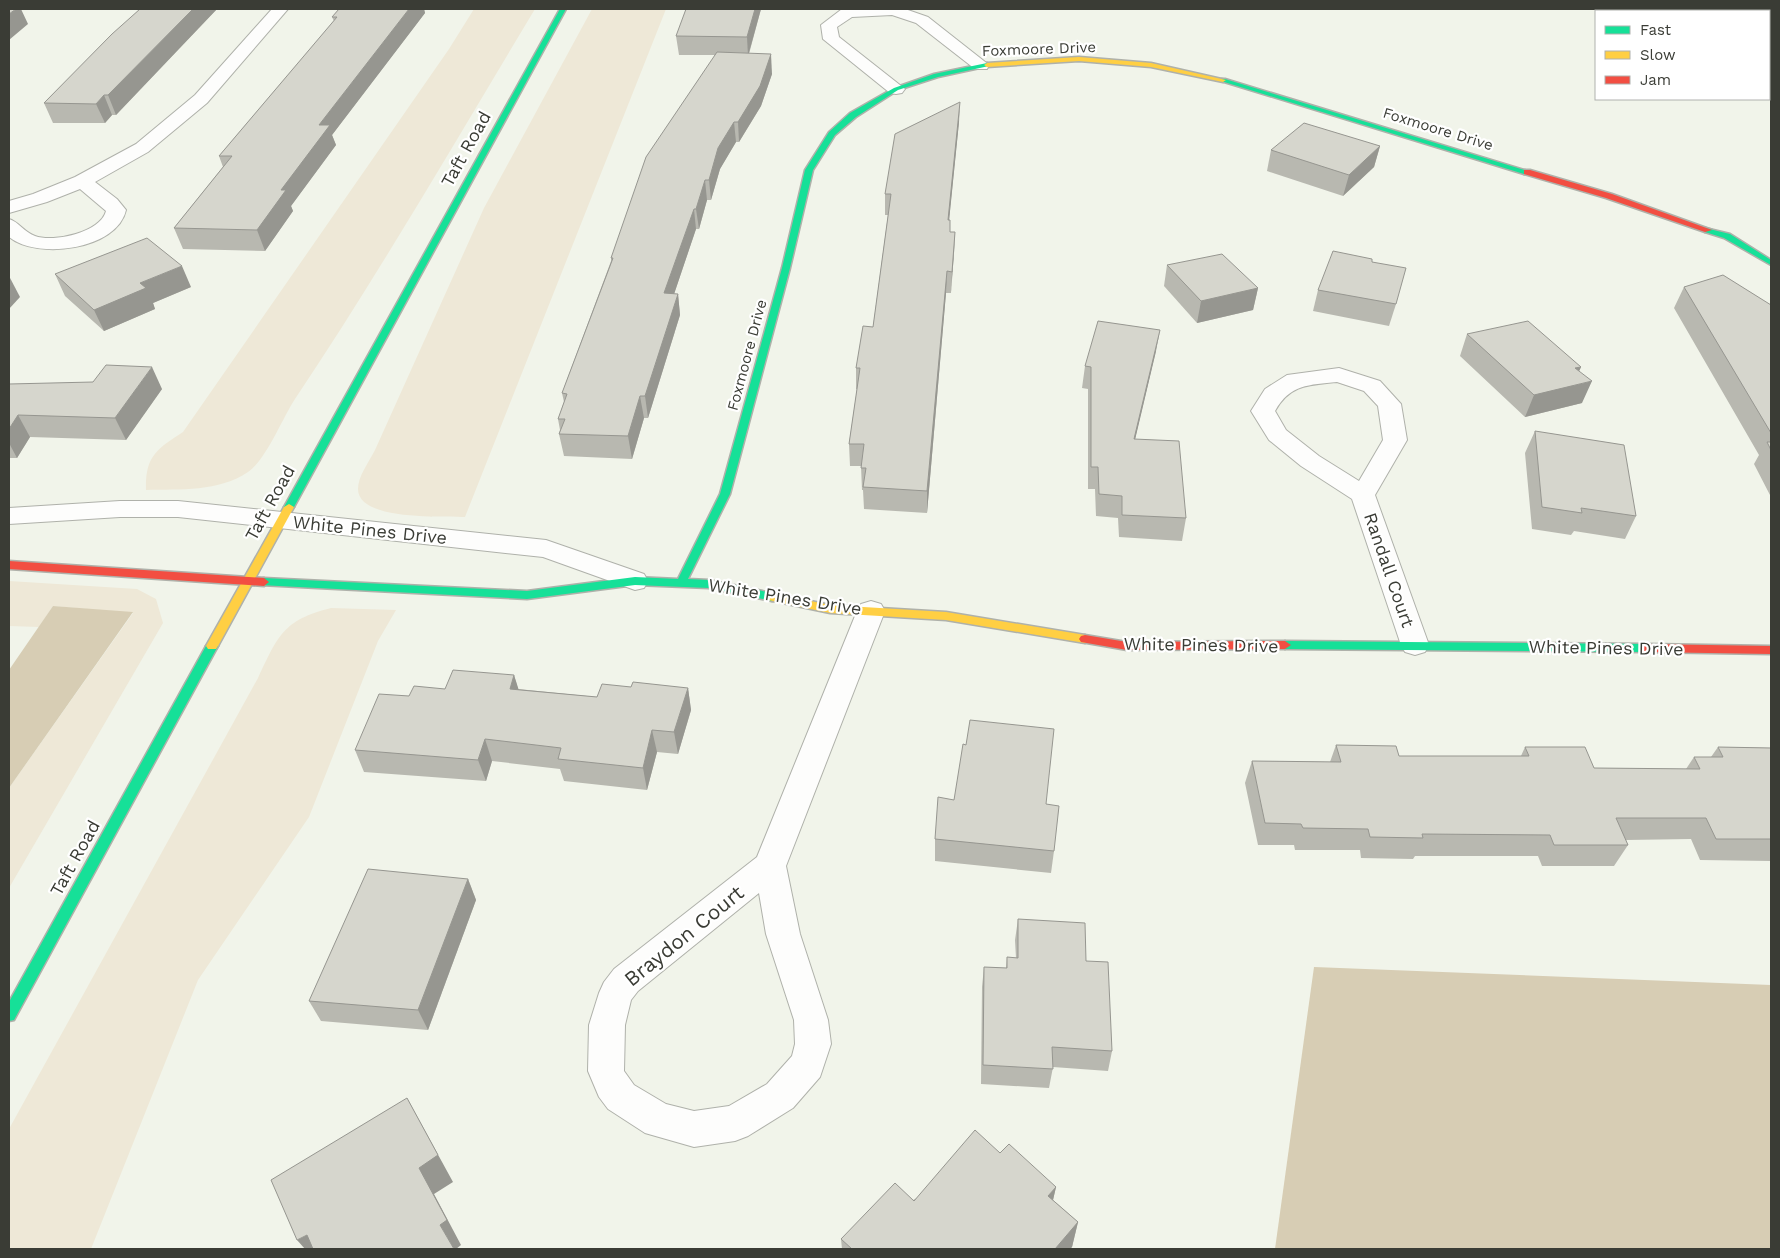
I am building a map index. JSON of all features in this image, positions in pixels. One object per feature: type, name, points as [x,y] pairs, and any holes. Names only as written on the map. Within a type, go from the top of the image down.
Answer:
[{"type":"street","points":[[9,207],[40,198],[82,181],[142,148],[201,99],[280,9]]},
{"type":"street","name":"Taft Road","points":[[9,1015],[563,9]]},
{"type":"street","points":[[896,89],[831,39],[830,26],[848,12],[894,10],[922,20],[981,64]]},
{"type":"street","name":"Foxmoore Drive","points":[[681,583],[726,494],[786,268],[809,170],[832,134],[853,115],[896,89],[936,75],[981,64],[1079,59],[1151,64],[1208,76],[1609,196],[1727,236],[1771,263]]},
{"type":"street","points":[[9,224],[18,235],[30,242],[49,244],[82,238],[102,229],[113,220],[116,210],[82,181]]},
{"type":"street","name":"Randall Court","points":[[1362,495],[1395,440],[1389,404],[1372,386],[1339,375],[1295,380],[1273,394],[1262,411],[1277,435],[1310,461],[1362,495],[1415,646]]},
{"type":"street","name":"White Pines Drive","points":[[9,516],[120,509],[178,509],[546,549],[636,581]]},
{"type":"street","name":"White Pines Drive","points":[[9,565],[247,581],[527,595],[636,581],[710,584],[830,609],[946,616],[1127,646],[1415,646],[1771,650]]},
{"type":"street","name":"Braydon Court","points":[[770,866],[783,934],[810,1020],[813,1044],[807,1065],[780,1096],[735,1123],[694,1129],[658,1120],[621,1097],[612,1085],[606,1071],[604,1057],[607,1025],[616,993],[626,980],[770,866],[872,611]]},
{"type":"shaded area","points":[[474,9],[535,9],[387,254],[295,399],[261,458],[248,472],[225,483],[199,488],[146,490],[148,469],[154,455],[166,443],[183,432],[449,49]]},
{"type":"shaded area","points":[[592,9],[666,9],[465,517],[403,515],[371,507],[362,499],[358,489],[362,474],[375,450],[484,208]]},
{"type":"shaded area","points":[[9,581],[137,589],[156,599],[163,623],[9,888],[9,788],[133,613],[53,606],[39,627],[9,626]]},
{"type":"shaded area","points":[[53,606],[133,612],[9,788],[9,670]]},
{"type":"shaded area","points":[[331,608],[396,610],[378,641],[309,817],[198,980],[91,1249],[9,1249],[9,1129],[277,641],[292,624],[302,618]]},
{"type":"shaded area","points":[[1314,967],[1771,985],[1771,1249],[1275,1249]]},
{"type":"building","points":[[9,9],[16,9],[9,14]]},
{"type":"building","points":[[140,9],[193,9],[108,95],[104,95],[96,104],[44,103],[112,34]]},
{"type":"building","points":[[339,9],[409,9],[319,125],[330,125],[281,190],[286,190],[257,230],[174,228],[232,156],[219,156],[337,17],[332,17]]},
{"type":"building","points":[[686,9],[755,9],[747,37],[676,36]]},
{"type":"building","points":[[717,52],[771,54],[760,86],[738,122],[734,122],[718,148],[709,180],[705,180],[696,209],[694,209],[664,293],[678,294],[645,396],[640,396],[628,436],[559,434],[565,419],[558,419],[567,394],[562,393],[613,258],[611,258],[646,157]]},
{"type":"building","points":[[960,102],[948,220],[950,220],[950,232],[955,232],[952,272],[947,271],[927,491],[863,487],[866,468],[861,468],[864,444],[849,444],[860,368],[856,368],[863,326],[873,327],[891,194],[885,194],[895,134]]},
{"type":"building","points":[[1304,123],[1380,146],[1349,175],[1271,150]]},
{"type":"building","points":[[147,238],[182,266],[140,283],[146,288],[94,310],[55,274]]},
{"type":"building","points":[[1333,251],[1372,259],[1372,262],[1406,268],[1396,304],[1318,290]]},
{"type":"building","points":[[1222,254],[1258,288],[1201,301],[1167,265]]},
{"type":"building","points":[[1723,275],[1771,305],[1771,433],[1684,287]]},
{"type":"building","points":[[1098,321],[1160,330],[1134,439],[1179,441],[1186,518],[1122,515],[1122,496],[1099,494],[1098,467],[1091,467],[1091,367],[1085,366]]},
{"type":"building","points":[[1528,321],[1581,367],[1575,368],[1592,381],[1534,395],[1467,334]]},
{"type":"building","points":[[106,365],[152,367],[115,418],[18,415],[9,429],[9,384],[93,382]]},
{"type":"building","points":[[1535,431],[1624,445],[1636,516],[1581,508],[1582,513],[1542,507]]},
{"type":"building","points":[[1767,442],[1771,442],[1771,450]]},
{"type":"building","points":[[453,670],[514,675],[510,689],[597,697],[602,684],[631,687],[633,682],[688,688],[674,732],[652,730],[643,768],[558,759],[561,748],[485,739],[478,760],[355,750],[379,694],[409,696],[414,686],[445,689]]},
{"type":"building","points":[[970,720],[1054,729],[1046,804],[1059,806],[1054,851],[935,839],[938,797],[954,800],[963,744],[966,745]]},
{"type":"building","points":[[1336,745],[1396,746],[1399,756],[1529,756],[1525,747],[1585,747],[1594,768],[1700,769],[1694,757],[1723,757],[1718,747],[1771,748],[1771,839],[1716,839],[1706,818],[1616,818],[1628,845],[1554,845],[1550,835],[1422,834],[1423,838],[1370,837],[1368,829],[1303,828],[1301,824],[1265,823],[1252,761],[1341,762]]},
{"type":"building","points":[[368,869],[468,879],[418,1010],[309,1001]]},
{"type":"building","points":[[1018,919],[1085,923],[1086,961],[1108,962],[1112,1051],[1052,1047],[1053,1069],[983,1065],[984,967],[1007,968],[1007,957],[1018,958]]},
{"type":"building","points":[[407,1098],[438,1155],[419,1168],[447,1220],[440,1225],[454,1249],[313,1249],[307,1235],[297,1240],[271,1180]]},
{"type":"building","points":[[975,1130],[1000,1153],[1009,1144],[1056,1187],[1048,1196],[1078,1222],[1055,1249],[852,1249],[841,1239],[895,1183],[914,1201]]},
{"type":"traffic: fast","points":[[289,507],[563,9]]},
{"type":"traffic: fast","points":[[681,583],[725,494],[786,268],[809,170],[832,134],[853,115],[896,89],[936,75],[987,65]]},
{"type":"traffic: fast","points":[[1223,80],[1527,172]]},
{"type":"traffic: fast","points":[[1708,230],[1727,236],[1771,263]]},
{"type":"traffic: fast","points":[[264,582],[527,595],[635,581],[709,584],[772,597]]},
{"type":"traffic: fast","points":[[1285,645],[1646,648]]},
{"type":"traffic: fast","points":[[9,1015],[212,646]]},
{"type":"traffic: slow","points":[[987,65],[1079,59],[1151,65],[1223,80]]},
{"type":"traffic: slow","points":[[212,646],[289,507]]},
{"type":"traffic: slow","points":[[772,597],[830,609],[946,616],[1085,639]]},
{"type":"traffic: jam","points":[[1527,172],[1609,196],[1708,230]]},
{"type":"traffic: jam","points":[[9,565],[264,582]]},
{"type":"traffic: jam","points":[[1085,639],[1127,646],[1285,645]]},
{"type":"traffic: jam","points":[[1646,648],[1771,650]]}]
